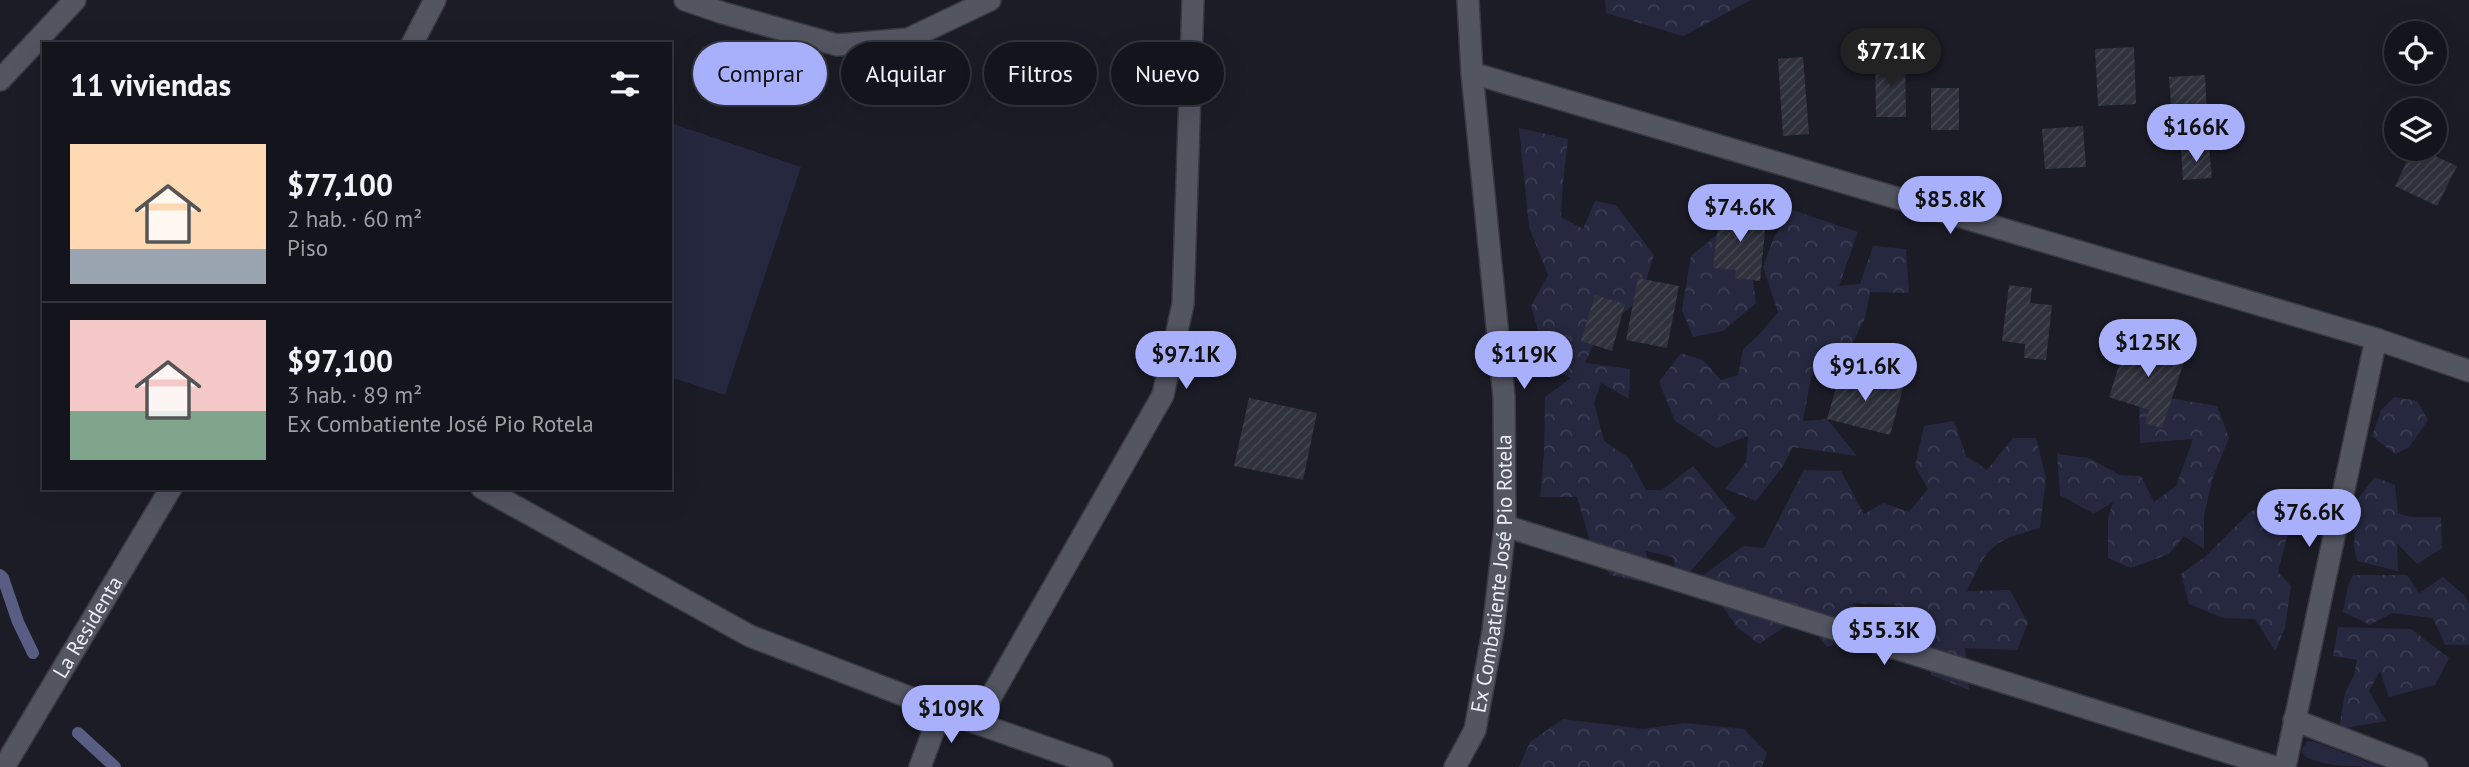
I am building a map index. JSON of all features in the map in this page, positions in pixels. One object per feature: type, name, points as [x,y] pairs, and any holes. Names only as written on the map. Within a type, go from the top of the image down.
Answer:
[{"type":"street","points":[[0,80],[75,0]]},
{"type":"street","points":[[413,42],[435,0]]},
{"type":"street","points":[[685,0],[837,45],[908,38],[990,0]]},
{"type":"street","points":[[976,723],[1163,395],[1183,304],[1194,0]]},
{"type":"street","name":"Ex Combatiente José Pio Rotela","points":[[1455,767],[1475,730],[1493,631],[1505,526],[1504,397],[1472,74],[1468,0]]},
{"type":"street","points":[[1472,74],[2376,339],[2469,371]]},
{"type":"street","points":[[2285,767],[2376,339]]},
{"type":"street","name":"La Residenta","points":[[4,767],[170,490]]},
{"type":"street","points":[[486,490],[750,636],[976,723],[1101,767]]},
{"type":"street","points":[[1505,526],[2275,767]]},
{"type":"street","points":[[920,767],[942,709]]},
{"type":"street","points":[[2294,720],[2417,767]]},
{"type":"green space","points":[[1605,0],[1751,0],[1683,36],[1606,13]]},
{"type":"green space","points":[[672,124],[801,167],[725,395],[672,378]]},
{"type":"green space","points":[[1519,128],[1568,139],[1561,217],[1583,229],[1595,201],[1616,205],[1654,255],[1640,299],[1599,333],[1585,363],[1630,369],[1629,399],[1601,383],[1594,403],[1604,441],[1629,458],[1646,490],[1662,490],[1693,466],[1736,518],[1678,586],[1673,557],[1646,551],[1652,584],[1610,575],[1590,541],[1577,497],[1540,497],[1545,397],[1571,378],[1548,367],[1531,306],[1548,275],[1529,227]]},
{"type":"green space","points":[[1792,210],[1858,232],[1839,286],[1860,284],[1873,246],[1906,249],[1909,293],[1870,292],[1865,318],[1846,356],[1823,353],[1811,377],[1803,421],[1827,419],[1857,456],[1793,447],[1783,466],[1756,501],[1725,489],[1746,462],[1748,436],[1716,448],[1675,421],[1659,382],[1681,353],[1703,360],[1721,380],[1738,375],[1743,349],[1778,312],[1763,267],[1774,237]]},
{"type":"green space","points":[[1719,233],[1751,266],[1756,303],[1723,331],[1693,337],[1682,310],[1691,256]]},
{"type":"green space","points":[[2139,393],[2217,406],[2229,438],[2213,477],[2204,515],[2204,549],[2184,536],[2169,554],[2131,568],[2108,558],[2108,518],[2113,502],[2094,514],[2060,495],[2057,454],[2089,458],[2120,475],[2141,476],[2154,502],[2176,486],[2193,439],[2140,443]]},
{"type":"green space","points":[[2394,397],[2417,401],[2428,420],[2409,447],[2395,454],[2372,436],[2381,410]]},
{"type":"green space","points":[[1954,421],[1966,456],[1987,470],[2013,438],[2036,438],[2046,478],[2040,528],[2011,537],[1993,547],[1967,591],[2010,590],[2028,623],[2017,650],[1965,648],[1969,690],[1931,675],[1925,633],[1896,637],[1896,605],[1853,603],[1868,636],[1827,647],[1801,616],[1759,644],[1738,628],[1701,577],[1743,546],[1764,548],[1804,470],[1841,471],[1864,514],[1883,503],[1909,512],[1928,489],[1915,466],[1924,426]]},
{"type":"green space","points":[[2375,477],[2395,485],[2398,513],[2410,517],[2441,517],[2442,548],[2417,564],[2397,543],[2398,571],[2357,561],[2354,547],[2356,501]]},
{"type":"green space","points":[[2283,496],[2290,525],[2278,572],[2291,586],[2285,628],[2275,651],[2255,619],[2223,618],[2189,604],[2181,574],[2205,557],[2250,512]]},
{"type":"green space","points":[[2353,575],[2407,575],[2419,593],[2443,577],[2465,596],[2469,604],[2469,645],[2445,645],[2433,618],[2392,613],[2370,625],[2343,612]]},
{"type":"green space","points":[[2338,627],[2411,629],[2449,658],[2435,685],[2389,697],[2380,671],[2369,691],[2386,721],[2339,729],[2345,693],[2354,675],[2357,660],[2333,656]]},
{"type":"green space","points":[[1563,719],[1644,729],[1684,723],[1744,729],[1767,753],[1762,767],[1519,767],[1530,742]]},
{"type":"green space","points":[[2308,741],[2381,767],[2343,766],[2314,761],[2305,756],[2302,750]]},
{"type":"building","points":[[2134,47],[2136,104],[2098,106],[2095,49]]},
{"type":"building","points":[[1803,57],[1809,134],[1783,136],[1778,59]]},
{"type":"building","points":[[1905,58],[1906,117],[1876,117],[1875,59]]},
{"type":"building","points":[[2205,75],[2207,114],[2172,116],[2169,77]]},
{"type":"building","points":[[1931,88],[1959,88],[1959,130],[1931,130]]},
{"type":"building","points":[[2083,126],[2086,167],[2045,169],[2042,129]]},
{"type":"building","points":[[2209,147],[2212,178],[2183,180],[2181,149]]},
{"type":"building","points":[[2407,161],[2446,161],[2457,166],[2437,206],[2395,186]]},
{"type":"building","points":[[1720,208],[1747,210],[1746,219],[1766,221],[1760,281],[1735,278],[1736,270],[1713,268]]},
{"type":"building","points":[[1638,278],[1679,286],[1667,348],[1626,340]]},
{"type":"building","points":[[2009,285],[2032,288],[2030,303],[2052,305],[2046,360],[2024,358],[2025,344],[2002,341]]},
{"type":"building","points":[[1595,295],[1625,304],[1612,351],[1581,341]]},
{"type":"building","points":[[2128,337],[2186,356],[2162,428],[2145,423],[2149,410],[2109,397]]},
{"type":"building","points":[[1841,371],[1903,388],[1890,435],[1827,419]]},
{"type":"building","points":[[1249,398],[1317,413],[1303,480],[1234,466]]},
{"type":"waterway","points":[[0,575],[33,653]]},
{"type":"waterway","points":[[78,733],[115,767]]}]
